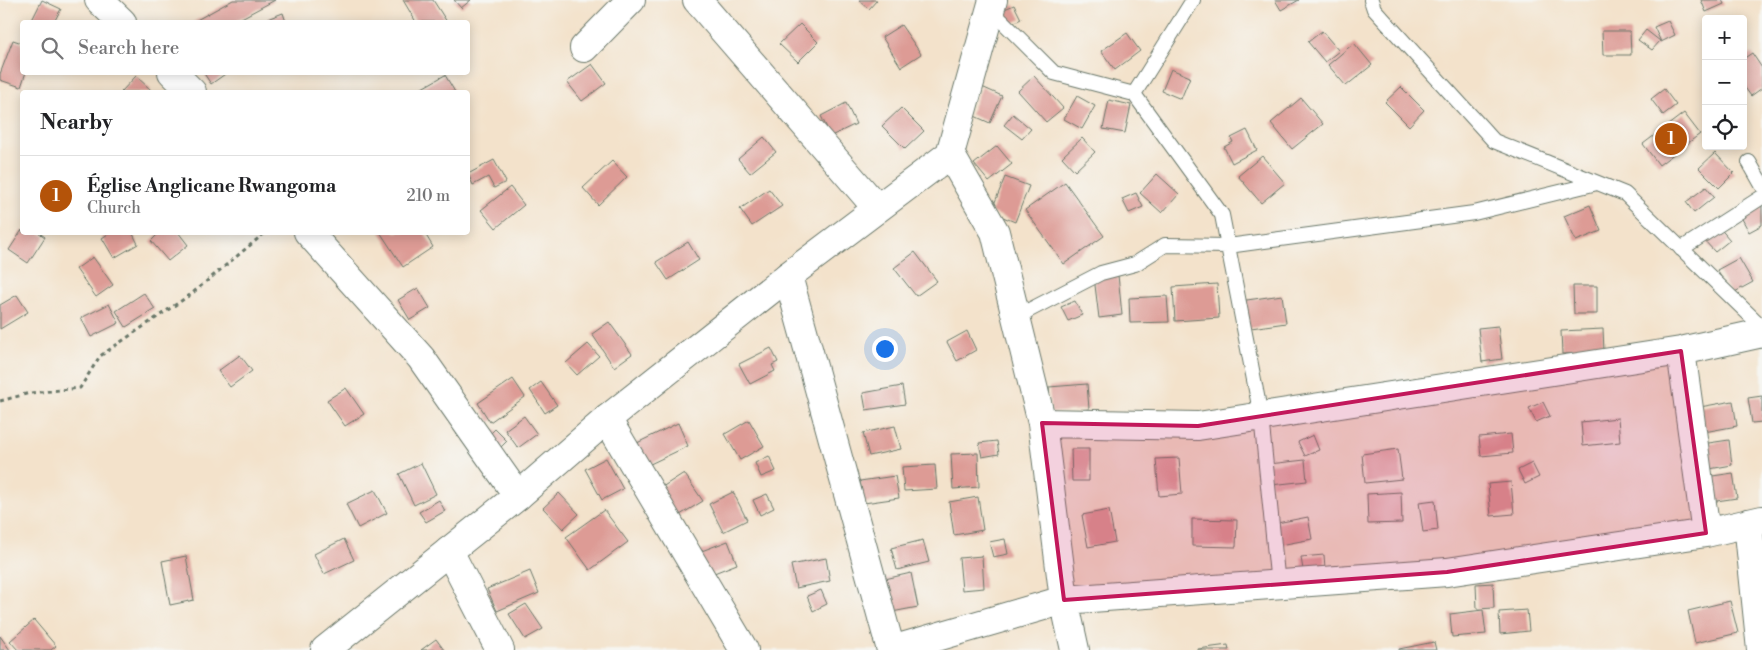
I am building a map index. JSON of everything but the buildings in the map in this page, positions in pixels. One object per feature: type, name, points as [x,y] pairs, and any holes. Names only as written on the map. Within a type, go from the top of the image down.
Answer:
[{"type":"street","points":[[99,0],[120,20]]},
{"type":"street","points":[[584,48],[631,0]]},
{"type":"street","points":[[697,0],[877,208]]},
{"type":"street","points":[[326,650],[518,496],[607,419],[788,276],[950,154],[989,3]]},
{"type":"street","points":[[175,75],[190,90]]},
{"type":"street","points":[[950,154],[995,232],[1042,422],[1064,600],[1075,650]]},
{"type":"street","points":[[311,235],[420,358],[518,496]]},
{"type":"street","points":[[788,276],[892,650],[1064,600],[1447,572],[1706,532],[1755,521],[1761,650]]},
{"type":"street","points":[[1042,422],[1198,426],[1681,351],[1762,332]]},
{"type":"street","points":[[1681,351],[1706,532]]},
{"type":"street","points":[[607,419],[744,650]]},
{"type":"street","points":[[448,551],[500,650]]},
{"type":"lane","points":[[1134,94],[1193,0]]},
{"type":"lane","points":[[1371,0],[1374,9],[1494,141],[1624,194],[1762,327]]},
{"type":"lane","points":[[989,3],[1054,73],[1134,94],[1222,215],[1261,416],[1278,584]]},
{"type":"lane","points":[[1749,162],[1762,185]]},
{"type":"lane","points":[[1016,317],[1101,273],[1135,264],[1165,245],[1228,246],[1474,213],[1597,183]]},
{"type":"lane","points":[[1682,249],[1762,198]]},
{"type":"path","points":[[0,401],[30,393],[80,388],[100,356],[190,295],[262,235]]},
{"type":"highlighted area","points":[[1681,351],[1706,533],[1447,572],[1064,600],[1042,423],[1198,426]]},
{"type":"place","name":"Église Anglicane Rwangoma","points":[[1671,139]]}]
